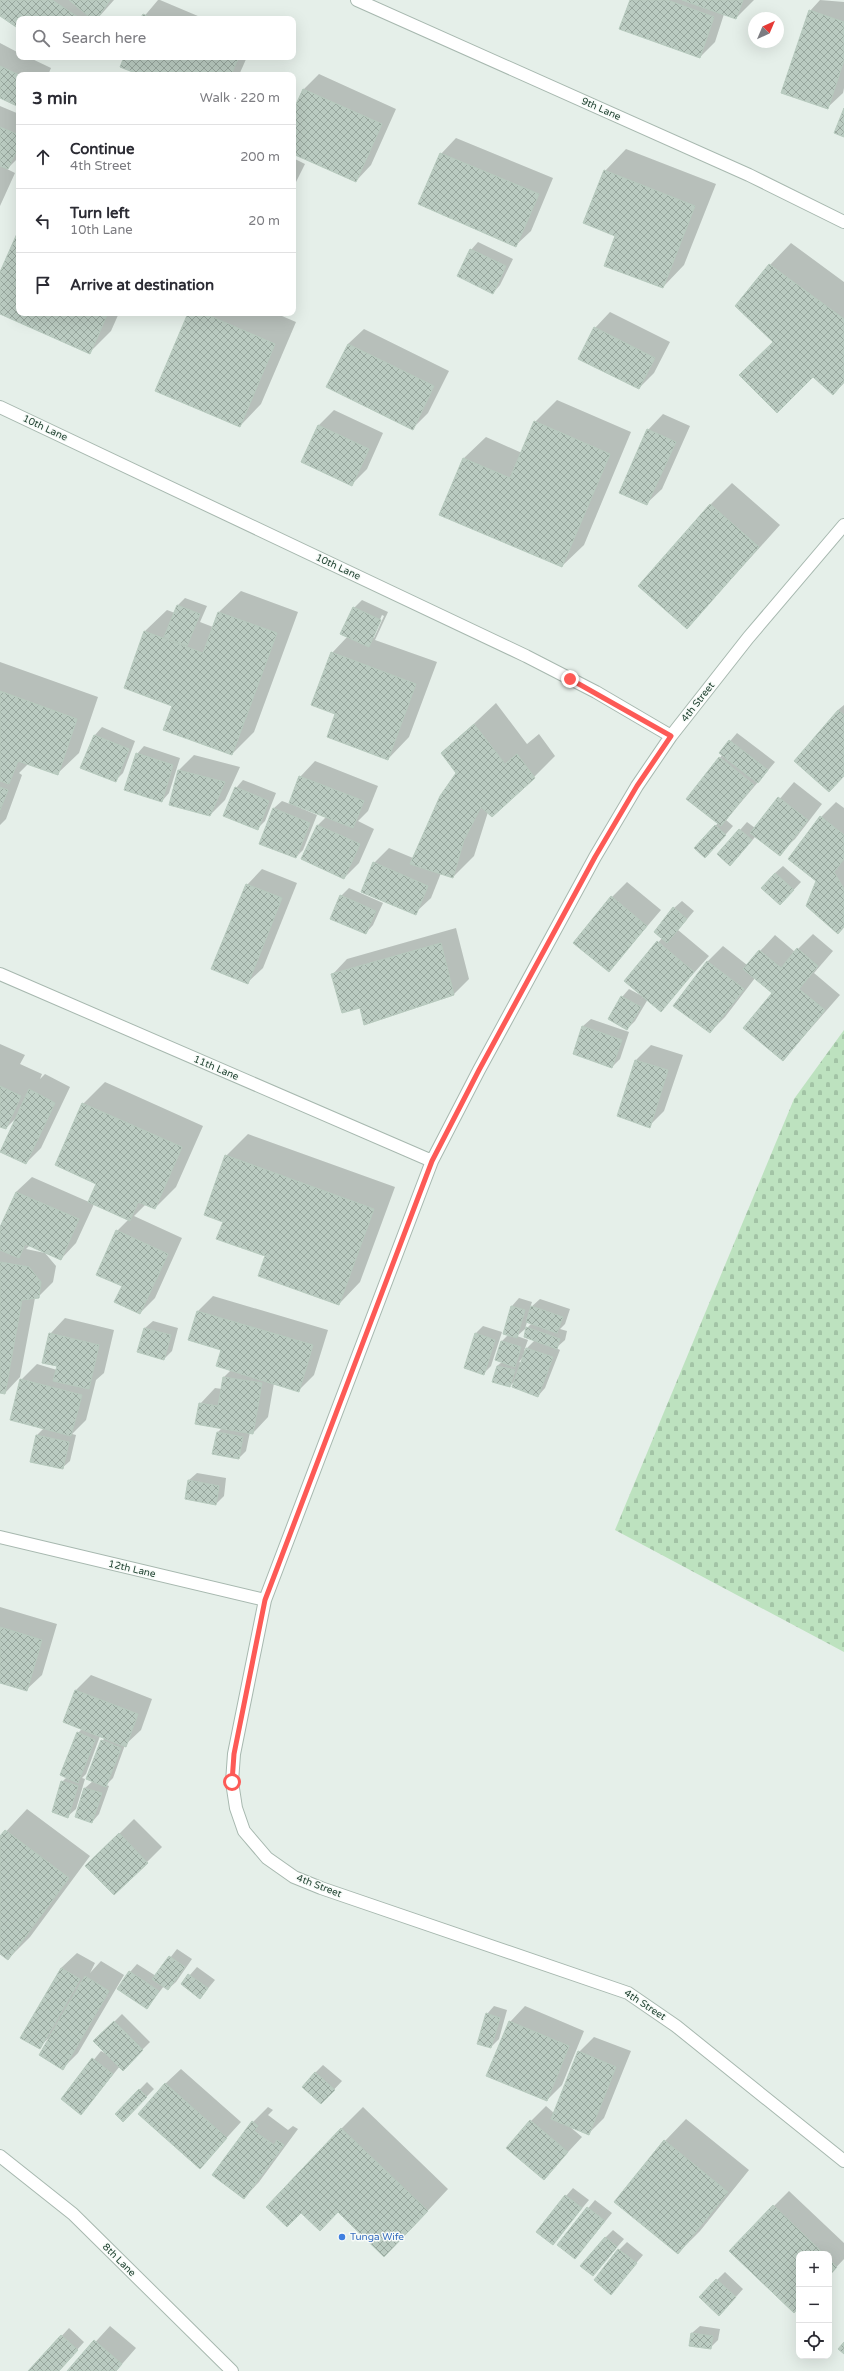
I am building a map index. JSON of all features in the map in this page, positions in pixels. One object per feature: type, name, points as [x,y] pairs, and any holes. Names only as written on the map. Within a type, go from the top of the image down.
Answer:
[{"type":"street","name":"9th Lane","points":[[357,0],[749,174],[844,222]]},
{"type":"street","name":"10th Lane","points":[[0,407],[526,656],[596,692],[671,736]]},
{"type":"street","name":"4th Street","points":[[844,525],[748,638],[671,736],[637,786],[595,857],[479,1070],[432,1161],[265,1600],[234,1754],[232,1782],[236,1808],[244,1831],[267,1858],[294,1877],[321,1888],[628,1992],[676,2026],[844,2161]]},
{"type":"street","name":"11th Lane","points":[[0,974],[432,1161]]},
{"type":"street","name":"12th Lane","points":[[0,1537],[265,1600]]},
{"type":"street","name":"8th Lane","points":[[0,2156],[73,2214],[232,2371]]},
{"type":"green space","points":[[844,1030],[844,1652],[615,1530],[794,1099]]},
{"type":"building","points":[[0,0],[52,0],[76,16],[16,16],[16,27],[0,16]]},
{"type":"building","points":[[69,0],[110,0],[99,16],[88,16]]},
{"type":"building","points":[[630,0],[667,0],[714,17],[700,58],[619,29]]},
{"type":"building","points":[[682,0],[743,0],[736,19]]},
{"type":"building","points":[[809,10],[844,22],[844,60],[828,109],[781,93]]},
{"type":"building","points":[[123,60],[238,60],[232,72],[132,72],[120,67]]},
{"type":"building","points":[[0,66],[16,74],[16,106],[0,98]]},
{"type":"building","points":[[303,89],[382,124],[356,182],[296,155],[296,104]]},
{"type":"building","points":[[844,108],[844,137],[834,133]]},
{"type":"building","points":[[0,127],[16,134],[16,152],[8,169],[0,166]]},
{"type":"building","points":[[440,153],[539,194],[516,247],[418,204]]},
{"type":"building","points":[[604,170],[695,206],[663,288],[604,266],[615,236],[583,223]]},
{"type":"building","points":[[16,236],[16,316],[107,316],[90,354],[0,314],[0,272]]},
{"type":"building","points":[[470,249],[506,266],[493,294],[457,276]]},
{"type":"building","points":[[769,264],[844,319],[844,382],[833,395],[813,377],[777,413],[739,375],[773,342],[735,306]]},
{"type":"building","points":[[187,316],[210,316],[275,344],[240,427],[155,391]]},
{"type":"building","points":[[594,327],[655,358],[639,389],[578,359]]},
{"type":"building","points":[[348,344],[434,386],[413,430],[326,387]]},
{"type":"building","points":[[534,421],[610,454],[562,567],[439,515],[463,458],[510,478]]},
{"type":"building","points":[[318,425],[369,449],[352,486],[301,462]]},
{"type":"building","points":[[647,429],[676,442],[647,505],[619,493]]},
{"type":"building","points":[[710,504],[759,547],[687,629],[638,586]]},
{"type":"building","points":[[177,605],[200,614],[187,646],[164,637]]},
{"type":"building","points":[[353,607],[381,620],[369,647],[340,634]]},
{"type":"building","points":[[218,612],[277,633],[232,755],[163,730],[172,706],[124,688],[144,631],[203,653]]},
{"type":"building","points":[[331,652],[416,684],[388,760],[327,737],[335,714],[311,705]]},
{"type":"building","points":[[0,691],[77,719],[58,775],[18,761],[9,784],[0,781]]},
{"type":"building","points":[[838,710],[844,715],[844,776],[829,792],[794,761]]},
{"type":"building","points":[[474,724],[505,764],[517,754],[535,778],[492,817],[481,807],[464,840],[453,878],[410,864],[440,796],[456,773],[441,753]]},
{"type":"building","points":[[94,735],[129,749],[116,782],[80,768]]},
{"type":"building","points":[[729,740],[768,770],[758,783],[719,753]]},
{"type":"building","points":[[136,753],[173,765],[162,802],[124,790]]},
{"type":"building","points":[[719,757],[754,785],[721,826],[686,799]]},
{"type":"building","points":[[178,770],[225,782],[210,816],[169,805]]},
{"type":"building","points":[[299,776],[364,801],[353,828],[289,803]]},
{"type":"building","points":[[0,787],[8,790],[0,810]]},
{"type":"building","points":[[235,787],[269,801],[258,830],[223,816]]},
{"type":"building","points":[[778,797],[808,820],[780,856],[750,833]]},
{"type":"building","points":[[273,808],[310,823],[296,858],[259,844]]},
{"type":"building","points":[[820,816],[844,835],[844,859],[834,872],[844,889],[844,927],[838,934],[806,906],[816,881],[788,859]]},
{"type":"building","points":[[317,825],[360,844],[344,879],[301,859]]},
{"type":"building","points":[[715,825],[726,835],[705,858],[694,848]]},
{"type":"building","points":[[739,829],[752,840],[730,866],[717,854]]},
{"type":"building","points":[[373,862],[428,886],[416,915],[361,892]]},
{"type":"building","points":[[775,873],[794,890],[780,905],[761,888]]},
{"type":"building","points":[[246,884],[282,898],[248,984],[211,969]]},
{"type":"building","points":[[340,895],[376,911],[366,934],[330,919]]},
{"type":"building","points":[[611,896],[647,926],[609,972],[573,943]]},
{"type":"building","points":[[673,907],[687,919],[667,943],[654,932]]},
{"type":"building","points":[[657,941],[694,972],[661,1012],[624,981]]},
{"type":"building","points":[[441,943],[454,995],[364,1025],[360,1008],[342,1013],[331,974]]},
{"type":"building","points":[[797,948],[818,966],[799,989],[825,1010],[783,1061],[743,1028],[772,993],[743,969],[759,950],[781,968]]},
{"type":"building","points":[[707,961],[744,989],[710,1033],[673,1006]]},
{"type":"building","points":[[621,996],[641,1007],[627,1030],[608,1019]]},
{"type":"building","points":[[582,1026],[622,1040],[612,1068],[573,1054]]},
{"type":"building","points":[[635,1060],[668,1070],[650,1128],[617,1116]]},
{"type":"building","points":[[0,1086],[21,1096],[6,1129],[0,1127]]},
{"type":"building","points":[[29,1089],[55,1103],[26,1164],[0,1152]]},
{"type":"building","points":[[82,1103],[182,1147],[155,1209],[138,1202],[130,1221],[88,1202],[96,1184],[55,1165]]},
{"type":"building","points":[[225,1155],[374,1209],[339,1305],[258,1276],[265,1256],[216,1239],[223,1222],[204,1215]]},
{"type":"building","points":[[16,1192],[79,1219],[61,1260],[25,1244],[19,1258],[0,1250],[0,1227]]},
{"type":"building","points":[[116,1230],[168,1254],[140,1314],[114,1302],[122,1286],[96,1275]]},
{"type":"building","points":[[0,1262],[29,1267],[41,1282],[39,1298],[22,1300],[5,1394],[0,1393]]},
{"type":"building","points":[[511,1306],[525,1310],[517,1338],[503,1334]]},
{"type":"building","points":[[531,1306],[563,1317],[557,1333],[526,1322]]},
{"type":"building","points":[[197,1311],[313,1345],[299,1392],[216,1366],[221,1350],[188,1340]]},
{"type":"building","points":[[526,1327],[560,1339],[557,1349],[524,1337]]},
{"type":"building","points":[[144,1328],[171,1335],[164,1360],[137,1352]]},
{"type":"building","points":[[49,1333],[99,1345],[89,1389],[53,1381],[57,1366],[42,1363]]},
{"type":"building","points":[[475,1333],[495,1340],[484,1375],[464,1368]]},
{"type":"building","points":[[501,1341],[521,1347],[515,1367],[495,1360]]},
{"type":"building","points":[[526,1348],[553,1357],[538,1397],[512,1387]]},
{"type":"building","points":[[497,1366],[515,1370],[510,1387],[492,1382]]},
{"type":"building","points":[[223,1377],[262,1383],[253,1434],[195,1424],[199,1403],[218,1406]]},
{"type":"building","points":[[20,1379],[82,1395],[71,1436],[10,1420]]},
{"type":"building","points":[[217,1432],[243,1437],[239,1459],[212,1454]]},
{"type":"building","points":[[36,1435],[69,1442],[63,1469],[30,1462]]},
{"type":"building","points":[[188,1480],[219,1486],[216,1505],[185,1499]]},
{"type":"building","points":[[0,1627],[42,1640],[27,1691],[0,1683]]},
{"type":"building","points":[[75,1690],[138,1714],[126,1747],[63,1722]]},
{"type":"building","points":[[77,1732],[95,1740],[78,1783],[60,1775]]},
{"type":"building","points":[[101,1740],[121,1748],[106,1787],[86,1779]]},
{"type":"building","points":[[61,1781],[78,1786],[68,1818],[52,1812]]},
{"type":"building","points":[[84,1788],[102,1793],[92,1823],[75,1817]]},
{"type":"building","points":[[5,1830],[69,1878],[8,1960],[0,1954],[0,1836]]},
{"type":"building","points":[[119,1833],[148,1863],[114,1895],[85,1866]]},
{"type":"building","points":[[169,1956],[185,1967],[168,1990],[152,1979]]},
{"type":"building","points":[[61,1968],[80,1979],[40,2049],[20,2038]]},
{"type":"building","points":[[129,1971],[159,1991],[147,2009],[117,1989]]},
{"type":"building","points":[[188,1974],[208,1988],[200,1999],[181,1984]]},
{"type":"building","points":[[85,1976],[109,1991],[63,2070],[39,2055]]},
{"type":"building","points":[[486,2013],[500,2018],[491,2048],[477,2044]]},
{"type":"building","points":[[114,2021],[143,2050],[123,2071],[93,2041]]},
{"type":"building","points":[[509,2021],[569,2046],[547,2101],[486,2076]]},
{"type":"building","points":[[578,2051],[616,2067],[589,2135],[551,2119]]},
{"type":"building","points":[[92,2058],[113,2074],[81,2115],[61,2099]]},
{"type":"building","points":[[315,2072],[335,2090],[321,2104],[302,2087]]},
{"type":"building","points":[[165,2083],[227,2138],[200,2169],[138,2114]]},
{"type":"building","points":[[139,2089],[147,2097],[123,2122],[115,2114]]},
{"type":"building","points":[[530,2120],[568,2152],[544,2180],[506,2148]]},
{"type":"building","points":[[252,2121],[258,2126],[254,2131],[274,2145],[277,2140],[284,2145],[244,2199],[212,2175]]},
{"type":"building","points":[[341,2128],[428,2211],[384,2257],[338,2212],[320,2231],[301,2213],[287,2227],[266,2207]]},
{"type":"building","points":[[664,2140],[728,2192],[678,2254],[614,2202]]},
{"type":"building","points":[[565,2195],[582,2208],[553,2245],[536,2232]]},
{"type":"building","points":[[773,2205],[821,2251],[796,2251],[796,2311],[794,2313],[729,2251]]},
{"type":"building","points":[[587,2207],[605,2221],[575,2259],[557,2245]]},
{"type":"building","points":[[605,2237],[617,2247],[593,2276],[580,2266]]},
{"type":"building","points":[[618,2249],[637,2263],[611,2295],[594,2280]]},
{"type":"building","points":[[832,2262],[837,2267],[832,2273]]},
{"type":"building","points":[[716,2279],[736,2297],[719,2316],[699,2297]]},
{"type":"building","points":[[691,2333],[713,2336],[711,2349],[689,2346]]},
{"type":"building","points":[[61,2335],[78,2350],[59,2371],[28,2371]]},
{"type":"building","points":[[94,2340],[122,2364],[116,2371],[67,2371]]},
{"type":"building","points":[[844,2342],[844,2354],[838,2349]]},
{"type":"place","name":"Tunga Wife","points":[[342,2237]]},
{"type":"route","points":[[232,1782],[234,1754],[265,1600],[432,1161],[479,1070],[595,857],[637,786],[671,736],[596,692],[570,679]]}]
